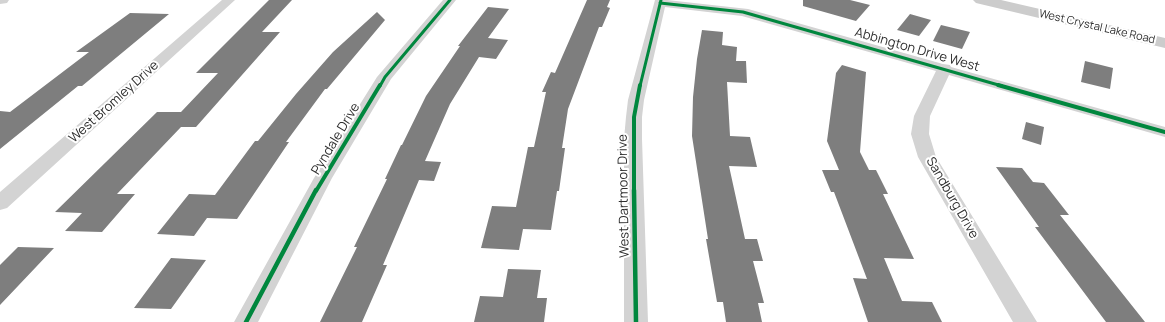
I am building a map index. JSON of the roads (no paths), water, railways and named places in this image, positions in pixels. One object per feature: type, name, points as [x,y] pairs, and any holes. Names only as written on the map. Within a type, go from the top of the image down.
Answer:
[{"type":"street","name":"West Bromley Drive","points":[[0,203],[228,0]]},
{"type":"street","name":"Pyndale Drive","points":[[246,322],[323,178],[385,77],[450,0]]},
{"type":"street","name":"West Crystal Lake Road","points":[[981,0],[1165,43]]},
{"type":"street","name":"Abbington Drive West","points":[[660,1],[743,12],[945,68],[1165,132]]},
{"type":"street","name":"West Dartmoor Drive","points":[[636,322],[633,139],[634,117],[636,100],[660,1]]},
{"type":"street","name":"Sandburg Drive","points":[[945,68],[922,116],[920,134],[927,157],[1025,322]]}]
